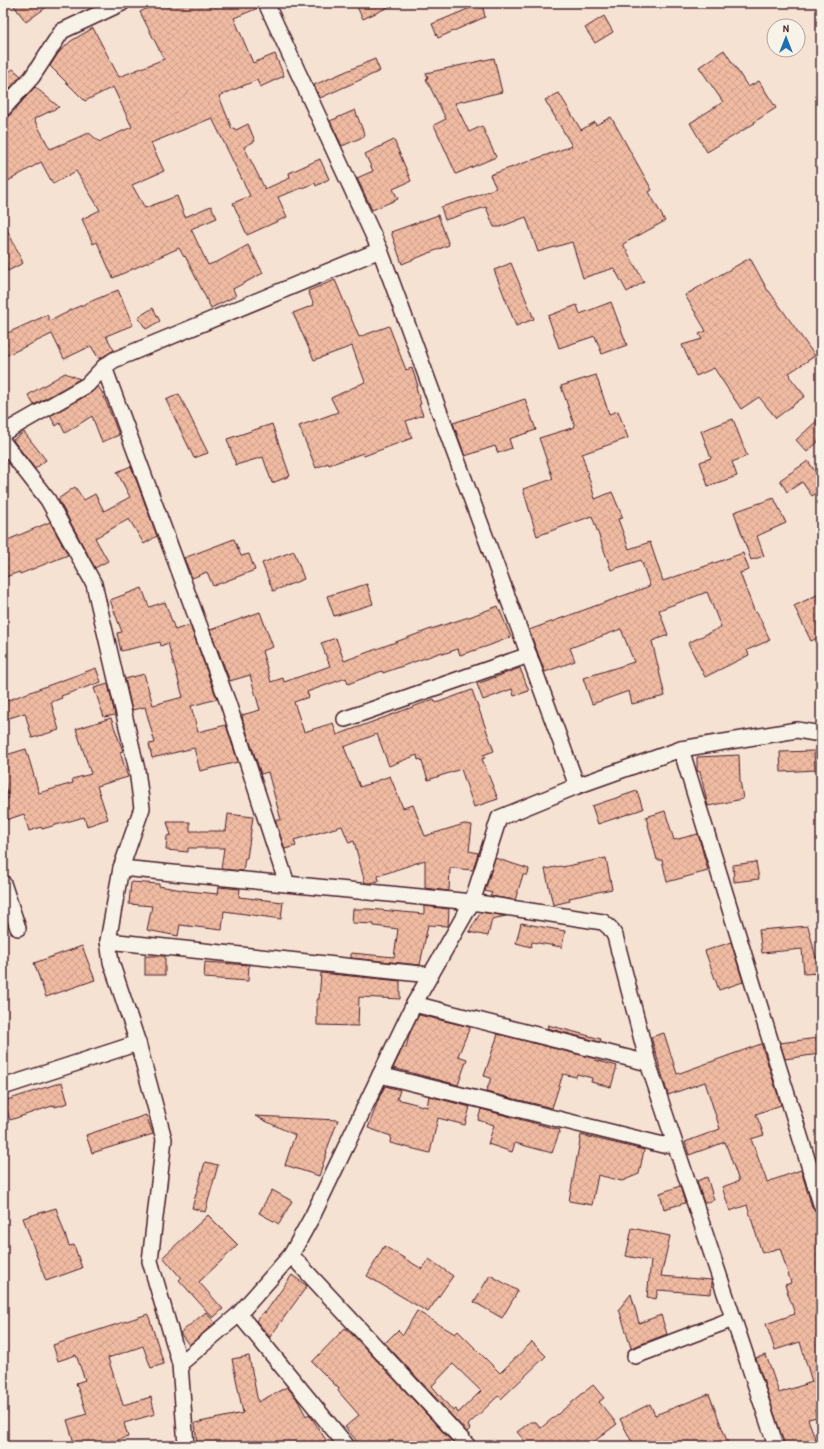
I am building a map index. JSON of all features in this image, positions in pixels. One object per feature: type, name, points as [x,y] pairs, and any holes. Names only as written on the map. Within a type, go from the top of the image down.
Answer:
[{"type":"street","points":[[3,109],[32,77],[62,31],[122,3]]},
{"type":"street","points":[[266,3],[380,250],[577,786]]},
{"type":"street","points":[[3,433],[87,385],[104,367],[114,360],[380,250]]},
{"type":"street","points":[[104,367],[228,703],[287,884]]},
{"type":"street","points":[[3,442],[48,500],[94,584],[137,770],[142,808],[121,868],[108,941],[111,962],[138,1043],[164,1139],[150,1261],[180,1364],[186,1446]]},
{"type":"street","points":[[346,719],[529,655]]},
{"type":"street","points":[[180,1364],[239,1314],[291,1255],[314,1215],[414,1004],[472,902],[499,818],[577,786],[681,749],[797,730],[821,734]]},
{"type":"street","points":[[681,749],[762,1017],[821,1204]]},
{"type":"street","points":[[121,868],[472,902],[603,922],[610,928],[615,936],[648,1063],[776,1446]]},
{"type":"street","points":[[3,883],[18,928]]},
{"type":"street","points":[[108,941],[430,975]]},
{"type":"street","points":[[414,1004],[648,1063]]},
{"type":"street","points":[[3,1087],[138,1043]]},
{"type":"street","points":[[380,1075],[663,1145],[674,1143]]},
{"type":"street","points":[[291,1255],[468,1446]]},
{"type":"street","points":[[239,1314],[347,1446]]},
{"type":"street","points":[[635,1356],[733,1319]]},
{"type":"building","points":[[12,3],[52,3],[26,22]]},
{"type":"building","points":[[158,3],[257,3],[258,8],[234,18],[253,63],[275,54],[284,76],[260,87],[257,80],[219,96],[232,129],[234,128],[236,130],[248,124],[255,141],[244,147],[265,189],[290,178],[289,173],[320,159],[329,179],[316,186],[315,183],[278,197],[287,217],[247,235],[233,203],[250,196],[212,118],[151,143],[164,171],[132,185],[145,208],[177,196],[185,217],[211,206],[217,218],[191,229],[208,265],[219,261],[248,245],[263,273],[233,289],[236,296],[211,308],[185,256],[184,257],[179,248],[113,278],[97,242],[93,244],[82,219],[100,210],[76,171],[53,184],[41,162],[3,184],[3,118],[10,115],[35,87],[59,107],[34,119],[50,149],[89,133],[100,142],[132,127],[113,87],[85,101],[50,66],[59,52],[71,41],[93,28],[119,77],[164,59],[140,12]]},
{"type":"building","points":[[355,3],[397,3],[363,19]]},
{"type":"building","points":[[482,3],[485,17],[438,38],[432,24]]},
{"type":"building","points":[[604,16],[613,32],[595,43],[585,28]]},
{"type":"building","points":[[724,50],[748,87],[759,81],[776,108],[754,122],[755,123],[707,152],[690,123],[723,102],[699,67]]},
{"type":"building","points":[[494,58],[502,92],[455,103],[469,132],[482,126],[496,157],[456,174],[434,125],[446,119],[426,79],[428,78],[426,73]]},
{"type":"building","points":[[375,59],[380,71],[320,98],[314,85]]},
{"type":"building","points":[[13,69],[21,76],[3,96],[3,76]]},
{"type":"building","points":[[559,93],[581,130],[595,122],[596,125],[611,117],[652,190],[649,192],[665,221],[623,244],[644,282],[627,292],[614,268],[583,278],[572,242],[538,252],[526,217],[500,227],[494,227],[486,207],[445,220],[441,207],[496,188],[490,175],[572,146],[545,100]]},
{"type":"building","points":[[355,110],[365,136],[342,146],[330,121]]},
{"type":"building","points":[[394,140],[411,181],[393,189],[398,199],[372,210],[357,178],[373,171],[365,154]]},
{"type":"building","points":[[438,215],[449,245],[402,264],[391,232]]},
{"type":"building","points":[[3,221],[23,263],[8,271],[3,260]]},
{"type":"building","points":[[750,258],[768,291],[815,356],[789,373],[791,375],[789,376],[805,396],[776,418],[759,397],[741,409],[714,368],[696,376],[682,345],[702,339],[699,334],[706,331],[685,295]]},
{"type":"building","points":[[511,263],[534,319],[516,326],[494,270]]},
{"type":"building","points":[[335,280],[359,337],[389,326],[406,370],[412,368],[418,386],[416,387],[421,404],[419,405],[423,415],[406,421],[412,438],[364,456],[363,453],[316,468],[299,426],[338,412],[331,398],[365,382],[352,346],[314,360],[293,313],[314,305],[308,291]]},
{"type":"building","points":[[118,290],[133,325],[106,336],[114,350],[99,359],[91,346],[64,359],[52,334],[3,357],[3,335],[47,315],[50,321],[68,311]]},
{"type":"building","points":[[611,302],[627,345],[602,354],[595,336],[559,348],[548,316],[577,305],[580,314]]},
{"type":"building","points":[[153,308],[160,321],[146,329],[138,317]]},
{"type":"building","points":[[65,373],[80,379],[34,405],[28,395]]},
{"type":"building","points":[[596,375],[609,414],[618,411],[628,438],[582,454],[595,499],[612,492],[623,518],[618,519],[629,549],[650,542],[663,581],[743,553],[749,570],[740,573],[755,613],[757,612],[770,640],[747,650],[749,655],[705,677],[688,643],[721,627],[707,592],[659,610],[668,635],[652,641],[665,696],[632,704],[629,691],[592,704],[583,678],[634,662],[621,629],[570,648],[575,661],[545,672],[529,630],[650,586],[641,560],[611,570],[592,516],[537,536],[523,489],[553,479],[539,438],[575,427],[561,386]]},
{"type":"building","points":[[98,386],[103,394],[119,435],[102,442],[92,416],[65,433],[60,423],[56,426],[50,416],[91,393]]},
{"type":"building","points":[[179,394],[208,453],[194,458],[166,400]]},
{"type":"building","points":[[525,399],[536,430],[509,439],[512,448],[498,453],[495,446],[465,456],[453,423]]},
{"type":"building","points":[[821,417],[821,439],[807,452],[796,440]]},
{"type":"building","points":[[733,419],[747,456],[732,462],[737,476],[708,486],[700,462],[711,458],[701,431]]},
{"type":"building","points":[[272,424],[290,476],[272,483],[263,457],[236,465],[227,439]]},
{"type":"building","points":[[24,432],[46,460],[35,469],[13,440]]},
{"type":"building","points":[[808,461],[821,480],[821,490],[812,496],[802,482],[787,492],[780,480]]},
{"type":"building","points":[[131,466],[157,536],[144,544],[129,519],[95,538],[108,561],[95,568],[58,499],[75,487],[84,500],[95,494],[104,511],[130,497],[117,472]]},
{"type":"building","points":[[774,498],[786,523],[757,536],[764,556],[751,560],[734,512]]},
{"type":"building","points":[[50,522],[68,555],[20,574],[19,572],[3,578],[3,542]]},
{"type":"building","points":[[234,539],[241,556],[249,554],[255,570],[213,586],[207,572],[192,578],[184,558]]},
{"type":"building","points":[[294,551],[304,579],[273,591],[262,563]]},
{"type":"building","points":[[367,584],[373,604],[334,616],[327,596]]},
{"type":"building","points":[[142,588],[149,607],[165,602],[175,630],[190,625],[217,699],[191,706],[198,732],[226,725],[238,762],[200,771],[194,748],[152,758],[149,744],[155,743],[145,707],[132,710],[125,679],[144,674],[153,705],[183,697],[168,643],[161,646],[160,642],[121,651],[117,633],[122,632],[110,600]]},
{"type":"building","points":[[821,593],[821,636],[811,641],[794,606]]},
{"type":"building","points":[[498,606],[511,637],[460,655],[458,649],[443,654],[442,652],[383,673],[382,671],[348,684],[346,678],[307,692],[309,697],[294,702],[304,732],[333,723],[337,735],[434,699],[436,703],[472,690],[494,751],[483,755],[485,758],[482,759],[498,799],[474,807],[461,769],[428,780],[421,759],[418,760],[417,755],[389,766],[377,734],[344,747],[360,787],[390,776],[403,808],[413,805],[425,836],[464,824],[472,825],[469,851],[478,853],[473,870],[450,868],[449,891],[425,888],[425,860],[378,876],[379,881],[365,883],[354,841],[349,843],[342,826],[294,840],[296,846],[285,849],[275,820],[281,820],[268,772],[261,774],[243,721],[242,715],[260,710],[250,675],[230,681],[210,630],[260,612],[273,647],[262,651],[271,682],[283,678],[284,682],[330,666],[321,643],[336,638],[344,661]]},
{"type":"building","points":[[96,668],[101,682],[61,696],[62,698],[51,702],[59,730],[32,738],[25,713],[3,720],[3,702]]},
{"type":"building","points":[[520,668],[529,691],[514,696],[512,689],[483,700],[477,684]]},
{"type":"building","points":[[108,684],[115,715],[104,717],[94,688]]},
{"type":"building","points":[[111,718],[123,751],[120,752],[128,777],[97,786],[108,819],[87,826],[84,817],[42,829],[41,827],[29,831],[24,814],[3,821],[3,800],[9,798],[3,779],[3,756],[26,749],[39,793],[73,783],[72,779],[91,774],[76,729]]},
{"type":"building","points":[[814,751],[815,770],[781,772],[780,752]]},
{"type":"building","points":[[739,755],[740,780],[743,799],[708,806],[700,772],[697,771],[697,757]]},
{"type":"building","points":[[637,791],[643,809],[598,824],[592,806]]},
{"type":"building","points":[[665,811],[674,840],[698,834],[708,871],[667,882],[662,860],[657,860],[646,817]]},
{"type":"building","points":[[228,814],[253,817],[247,858],[245,858],[243,871],[221,869],[224,848],[188,848],[188,852],[166,850],[167,836],[171,835],[167,822],[190,822],[190,831],[226,831]]},
{"type":"building","points":[[495,858],[529,869],[528,875],[523,875],[515,900],[490,896],[492,893],[485,891]]},
{"type":"building","points":[[606,858],[612,889],[569,898],[570,901],[553,905],[545,869]]},
{"type":"building","points":[[756,862],[759,879],[734,882],[733,865]]},
{"type":"building","points":[[131,882],[159,884],[159,886],[188,891],[218,894],[219,887],[240,889],[239,897],[283,902],[281,919],[224,911],[222,930],[180,925],[178,936],[147,930],[152,906],[129,904]]},
{"type":"building","points":[[424,906],[449,909],[448,926],[428,925],[420,965],[351,958],[351,953],[394,957],[398,929],[374,926],[374,924],[352,923],[353,909],[424,914]]},
{"type":"building","points":[[481,912],[506,916],[492,919],[488,936],[469,932]]},
{"type":"building","points":[[521,923],[565,931],[562,947],[532,942],[531,947],[516,943]]},
{"type":"building","points":[[808,926],[816,958],[821,958],[821,973],[804,974],[802,949],[762,953],[759,930]]},
{"type":"building","points":[[731,942],[743,982],[719,990],[705,951]]},
{"type":"building","points":[[82,946],[95,980],[46,997],[34,963]]},
{"type":"building","points":[[145,956],[165,956],[165,975],[145,975]]},
{"type":"building","points":[[205,962],[249,965],[248,981],[204,978]]},
{"type":"building","points":[[321,973],[400,981],[400,999],[359,997],[358,1026],[317,1025],[317,999],[319,999]]},
{"type":"building","points":[[419,1015],[470,1027],[458,1056],[467,1059],[458,1085],[393,1068],[403,1047],[406,1048],[409,1035]]},
{"type":"building","points":[[548,1025],[601,1039],[600,1042],[547,1028]]},
{"type":"building","points":[[664,1033],[677,1074],[761,1044],[762,1046],[781,1105],[756,1114],[764,1135],[751,1139],[767,1182],[801,1170],[812,1207],[815,1211],[820,1213],[821,1216],[821,1408],[815,1410],[817,1417],[808,1419],[818,1446],[785,1446],[756,1358],[766,1355],[779,1393],[812,1382],[800,1342],[775,1350],[766,1324],[795,1314],[785,1285],[791,1283],[780,1248],[762,1253],[747,1205],[730,1211],[722,1187],[739,1181],[725,1142],[689,1155],[685,1142],[720,1129],[705,1082],[668,1095],[651,1037]]},
{"type":"building","points":[[498,1034],[596,1059],[595,1060],[617,1066],[611,1087],[591,1082],[592,1078],[577,1074],[576,1077],[563,1074],[552,1108],[486,1092],[491,1078],[484,1076]]},
{"type":"building","points":[[817,1038],[819,1054],[785,1059],[780,1043]]},
{"type":"building","points":[[62,1082],[68,1103],[55,1107],[55,1105],[10,1120],[4,1101]]},
{"type":"building","points":[[385,1086],[400,1090],[397,1099],[427,1107],[429,1096],[470,1107],[465,1125],[438,1118],[430,1153],[390,1143],[391,1136],[368,1128]]},
{"type":"building","points":[[481,1109],[560,1130],[552,1153],[515,1143],[512,1152],[488,1144],[494,1125],[478,1120]]},
{"type":"building","points":[[146,1115],[153,1134],[92,1153],[86,1135]]},
{"type":"building","points":[[255,1116],[338,1120],[319,1176],[285,1165],[295,1135]]},
{"type":"building","points":[[581,1135],[644,1150],[639,1174],[622,1181],[598,1175],[592,1205],[569,1201]]},
{"type":"building","points":[[205,1162],[218,1165],[205,1212],[192,1208]]},
{"type":"building","points":[[707,1177],[714,1200],[704,1203],[697,1181]]},
{"type":"building","points":[[680,1186],[685,1203],[664,1209],[660,1193]]},
{"type":"building","points":[[272,1190],[292,1201],[279,1224],[259,1213]]},
{"type":"building","points":[[56,1208],[69,1246],[74,1245],[82,1268],[46,1281],[23,1218]]},
{"type":"building","points":[[208,1215],[238,1245],[199,1282],[223,1309],[213,1318],[179,1280],[181,1278],[163,1257]]},
{"type":"building","points":[[632,1228],[670,1236],[661,1276],[711,1280],[711,1294],[658,1290],[656,1299],[647,1297],[651,1261],[626,1256]]},
{"type":"building","points":[[384,1246],[422,1269],[429,1259],[453,1276],[428,1312],[367,1276]]},
{"type":"building","points":[[292,1275],[307,1286],[270,1337],[256,1321],[263,1312],[265,1313]]},
{"type":"building","points":[[490,1275],[518,1291],[502,1318],[474,1302]]},
{"type":"building","points":[[631,1294],[639,1323],[661,1315],[667,1334],[631,1348],[619,1309]]},
{"type":"building","points":[[417,1311],[455,1334],[458,1331],[500,1373],[532,1342],[546,1356],[501,1399],[498,1396],[468,1425],[470,1429],[467,1432],[385,1343],[398,1330],[403,1335]],"holes":[[[453,1364],[481,1391],[458,1413],[456,1409],[453,1411],[432,1386]]]},
{"type":"building","points":[[206,1312],[215,1323],[189,1345],[180,1333]]},
{"type":"building","points":[[148,1314],[164,1364],[151,1368],[143,1346],[108,1358],[123,1405],[151,1397],[155,1414],[124,1423],[128,1437],[98,1446],[75,1446],[67,1420],[87,1414],[76,1383],[85,1380],[76,1355],[58,1361],[53,1345]]},
{"type":"building","points":[[345,1328],[453,1443],[450,1446],[361,1446],[345,1427],[359,1415],[338,1391],[339,1389],[312,1362]]},
{"type":"building","points":[[249,1356],[258,1402],[287,1387],[297,1399],[306,1416],[309,1414],[326,1440],[316,1446],[197,1446],[195,1423],[243,1413],[232,1359]]},
{"type":"building","points":[[593,1385],[604,1398],[599,1402],[617,1424],[588,1446],[529,1446],[517,1432],[530,1422],[536,1422],[541,1428]]},
{"type":"building","points":[[709,1394],[729,1446],[634,1446],[620,1419],[650,1404],[655,1415]]}]
